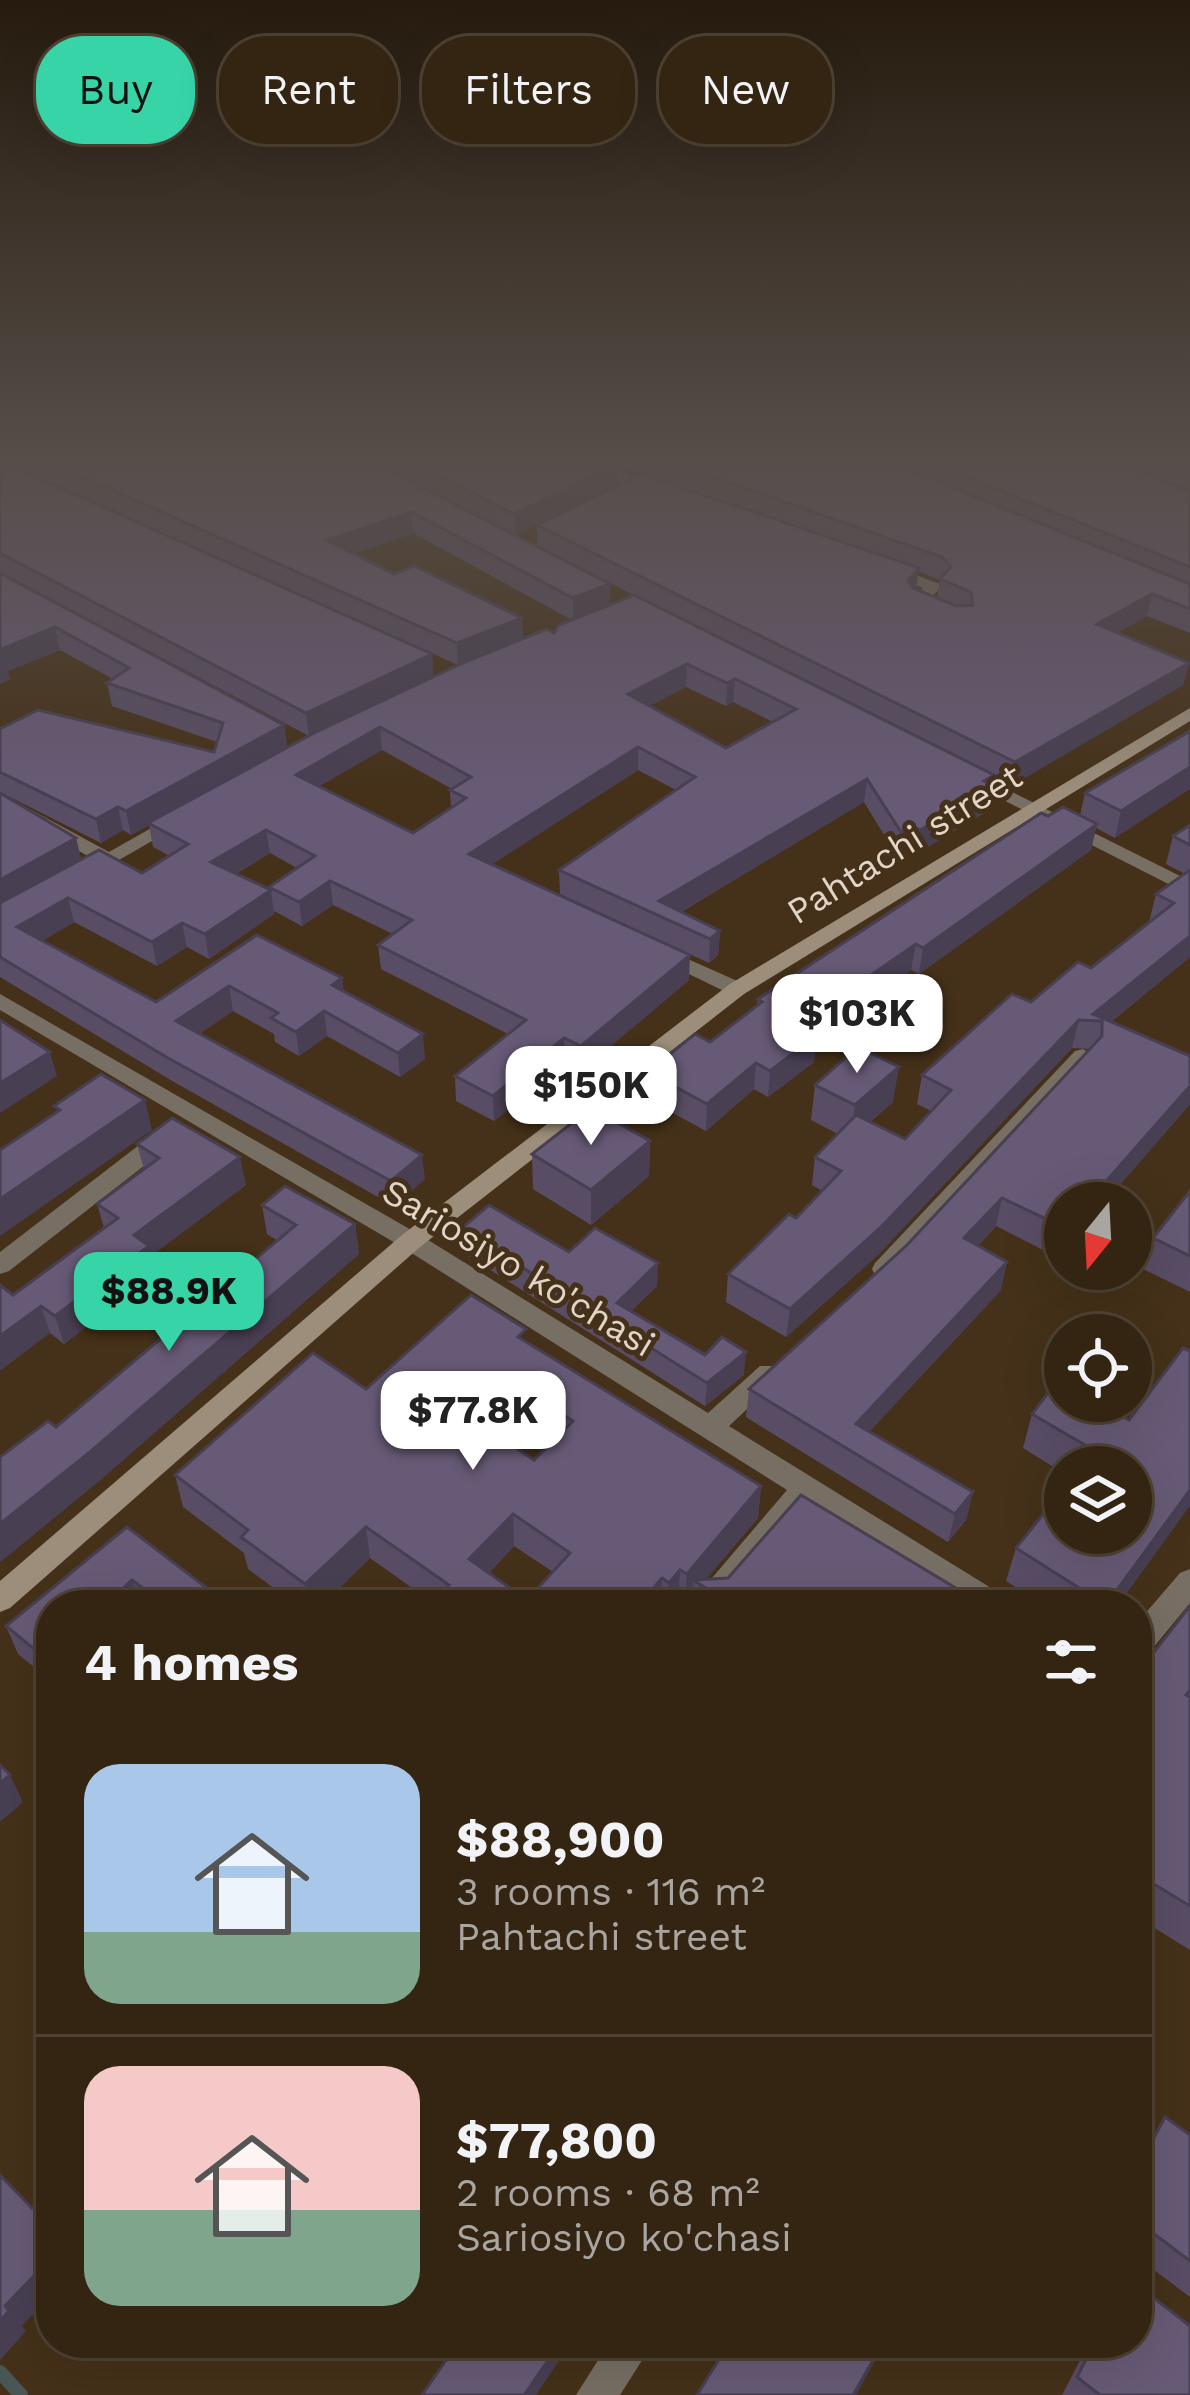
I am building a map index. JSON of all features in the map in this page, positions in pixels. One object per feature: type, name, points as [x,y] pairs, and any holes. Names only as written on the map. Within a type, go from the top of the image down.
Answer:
[{"type":"street","points":[[882,569],[934,587],[918,603],[960,621]]},
{"type":"street","name":"Pahtachi street","points":[[0,1599],[410,1241],[736,989],[1190,712]]},
{"type":"street","points":[[952,767],[1190,889]]},
{"type":"street","points":[[0,799],[109,860]]},
{"type":"street","points":[[73,880],[189,815]]},
{"type":"street","points":[[650,948],[736,989]]},
{"type":"street","name":"Sariosiyo ko'chasi","points":[[0,1001],[410,1241],[970,1590]]},
{"type":"street","points":[[857,1293],[1083,1056]]},
{"type":"street","points":[[0,1264],[194,1115]]},
{"type":"street","points":[[711,1426],[792,1352]]},
{"type":"street","points":[[717,1590],[807,1486]]},
{"type":"street","points":[[1152,1627],[1190,1582]]},
{"type":"street","points":[[596,2395],[622,2358]]},
{"type":"building","points":[[30,569],[241,569],[432,654],[306,713]]},
{"type":"building","points":[[290,569],[384,569],[394,574],[420,569],[522,618],[457,643]]},
{"type":"building","points":[[518,569],[580,569],[610,584],[573,598]]},
{"type":"building","points":[[625,569],[918,569],[908,581],[913,588],[956,606],[973,605],[971,592],[940,579],[949,569],[1152,569],[1190,584],[1190,609],[1152,594],[1097,624],[1189,663],[1015,762]]},
{"type":"building","points":[[0,573],[284,725],[126,811],[118,807],[96,819],[0,772],[0,729],[38,710],[214,752],[223,723],[107,683],[129,668],[55,627],[0,650]]},
{"type":"building","points":[[634,595],[994,775],[984,781],[993,786],[920,830],[912,826],[901,832],[867,779],[659,901],[720,931],[710,939],[559,870],[695,777],[638,747],[469,854],[690,955],[581,1046],[564,1038],[493,1096],[455,1076],[526,1020],[378,945],[412,920],[330,881],[299,902],[269,887],[315,856],[266,830],[211,862],[271,890],[205,934],[182,923],[152,942],[68,898],[17,927],[156,1002],[257,935],[342,978],[332,985],[423,1034],[398,1053],[324,1011],[296,1032],[271,1018],[278,1013],[229,986],[176,1021],[422,1155],[391,1181],[168,1058],[0,957],[0,903],[99,850],[142,873],[188,844],[148,823],[314,733],[465,662],[547,629],[554,633],[559,625]],"holes":[[[687,664],[727,683],[735,679],[796,709],[726,748],[628,694]],[[380,727],[471,777],[450,790],[466,798],[413,833],[296,775]]]},
{"type":"building","points":[[1190,731],[1190,767],[1121,811],[1085,793]]},
{"type":"building","points":[[0,793],[76,838],[0,880]]},
{"type":"building","points":[[1063,807],[1097,824],[923,948],[916,944],[832,1002],[800,1027],[817,1035],[770,1071],[756,1063],[707,1104],[648,1072],[695,1034],[710,1042],[762,1002],[758,999],[1041,813],[1048,816]]},
{"type":"building","points":[[1190,825],[1190,845],[1173,836]]},
{"type":"building","points":[[1190,870],[1190,936],[1093,1014],[1190,1056],[1190,1086],[1105,1182],[1044,1182],[1044,1218],[1002,1198],[964,1238],[1007,1262],[856,1424],[973,1492],[955,1514],[749,1389],[907,1245],[1102,1036],[1102,1021],[1079,1020],[882,1226],[790,1309],[728,1274],[789,1214],[796,1218],[841,1171],[815,1157],[856,1115],[905,1139],[951,1090],[922,1075],[1012,994],[1031,1002],[1078,962],[1091,968],[1174,903],[1156,894]]},
{"type":"building","points":[[0,1020],[50,1052],[0,1083]]},
{"type":"building","points":[[858,1047],[899,1067],[855,1105],[815,1085]]},
{"type":"building","points":[[101,1074],[145,1100],[0,1199],[0,1150],[60,1110],[54,1106]]},
{"type":"building","points":[[591,1108],[650,1141],[591,1190],[532,1154]]},
{"type":"building","points":[[172,1118],[240,1157],[134,1235],[149,1246],[55,1316],[41,1306],[0,1336],[0,1285],[13,1295],[118,1218],[97,1204],[159,1158],[137,1144]]},
{"type":"building","points":[[285,1186],[355,1224],[0,1524],[0,1457],[48,1421],[56,1427],[296,1225],[262,1205]]},
{"type":"building","points":[[1190,1191],[1190,1256],[1153,1238]]},
{"type":"building","points":[[489,1205],[569,1252],[595,1228],[658,1263],[617,1303],[705,1355],[722,1337],[746,1352],[707,1383],[461,1229]]},
{"type":"building","points":[[471,1295],[526,1329],[518,1337],[761,1486],[687,1574],[680,1570],[669,1583],[662,1578],[652,1590],[536,1590],[570,1553],[513,1514],[469,1559],[513,1590],[444,1590],[449,1585],[366,1527],[305,1584],[241,1537],[248,1530],[175,1475],[313,1353],[366,1389]],"holes":[[[522,1389],[573,1421],[534,1460],[484,1426]]]},
{"type":"building","points":[[1183,1348],[1190,1351],[1190,1490],[1152,1542],[1152,1446],[1086,1446],[1046,1422],[1152,1422],[1152,1389]]},
{"type":"building","points":[[1044,1398],[1044,1421],[1032,1414]]},
{"type":"building","points":[[801,1495],[959,1590],[709,1590],[693,1580],[728,1578]]},
{"type":"building","points":[[1044,1513],[1044,1554],[1143,1554],[1117,1590],[1082,1590],[1016,1548]]},
{"type":"building","points":[[127,1527],[209,1590],[145,1590],[132,1580],[121,1590],[50,1590]]},
{"type":"building","points":[[36,1601],[36,1651],[6,1626]]},
{"type":"building","points":[[1190,1606],[1190,1690],[1186,1695],[1190,1697],[1190,1906],[1152,1883],[1152,1655]]},
{"type":"building","points":[[1165,2117],[1190,2135],[1190,2261],[1152,2232],[1152,2141]]},
{"type":"building","points":[[0,2175],[32,2208],[36,2204],[36,2274],[5,2306],[9,2311],[0,2321]]},
{"type":"building","points":[[1152,2297],[1190,2326],[1190,2395],[1100,2395],[1077,2377],[1086,2358],[1152,2358]]},
{"type":"building","points":[[448,2358],[550,2358],[524,2395],[422,2395]]},
{"type":"building","points":[[720,2358],[874,2358],[853,2395],[697,2395]]},
{"type":"waterway","points":[[0,2372],[21,2395]]}]
